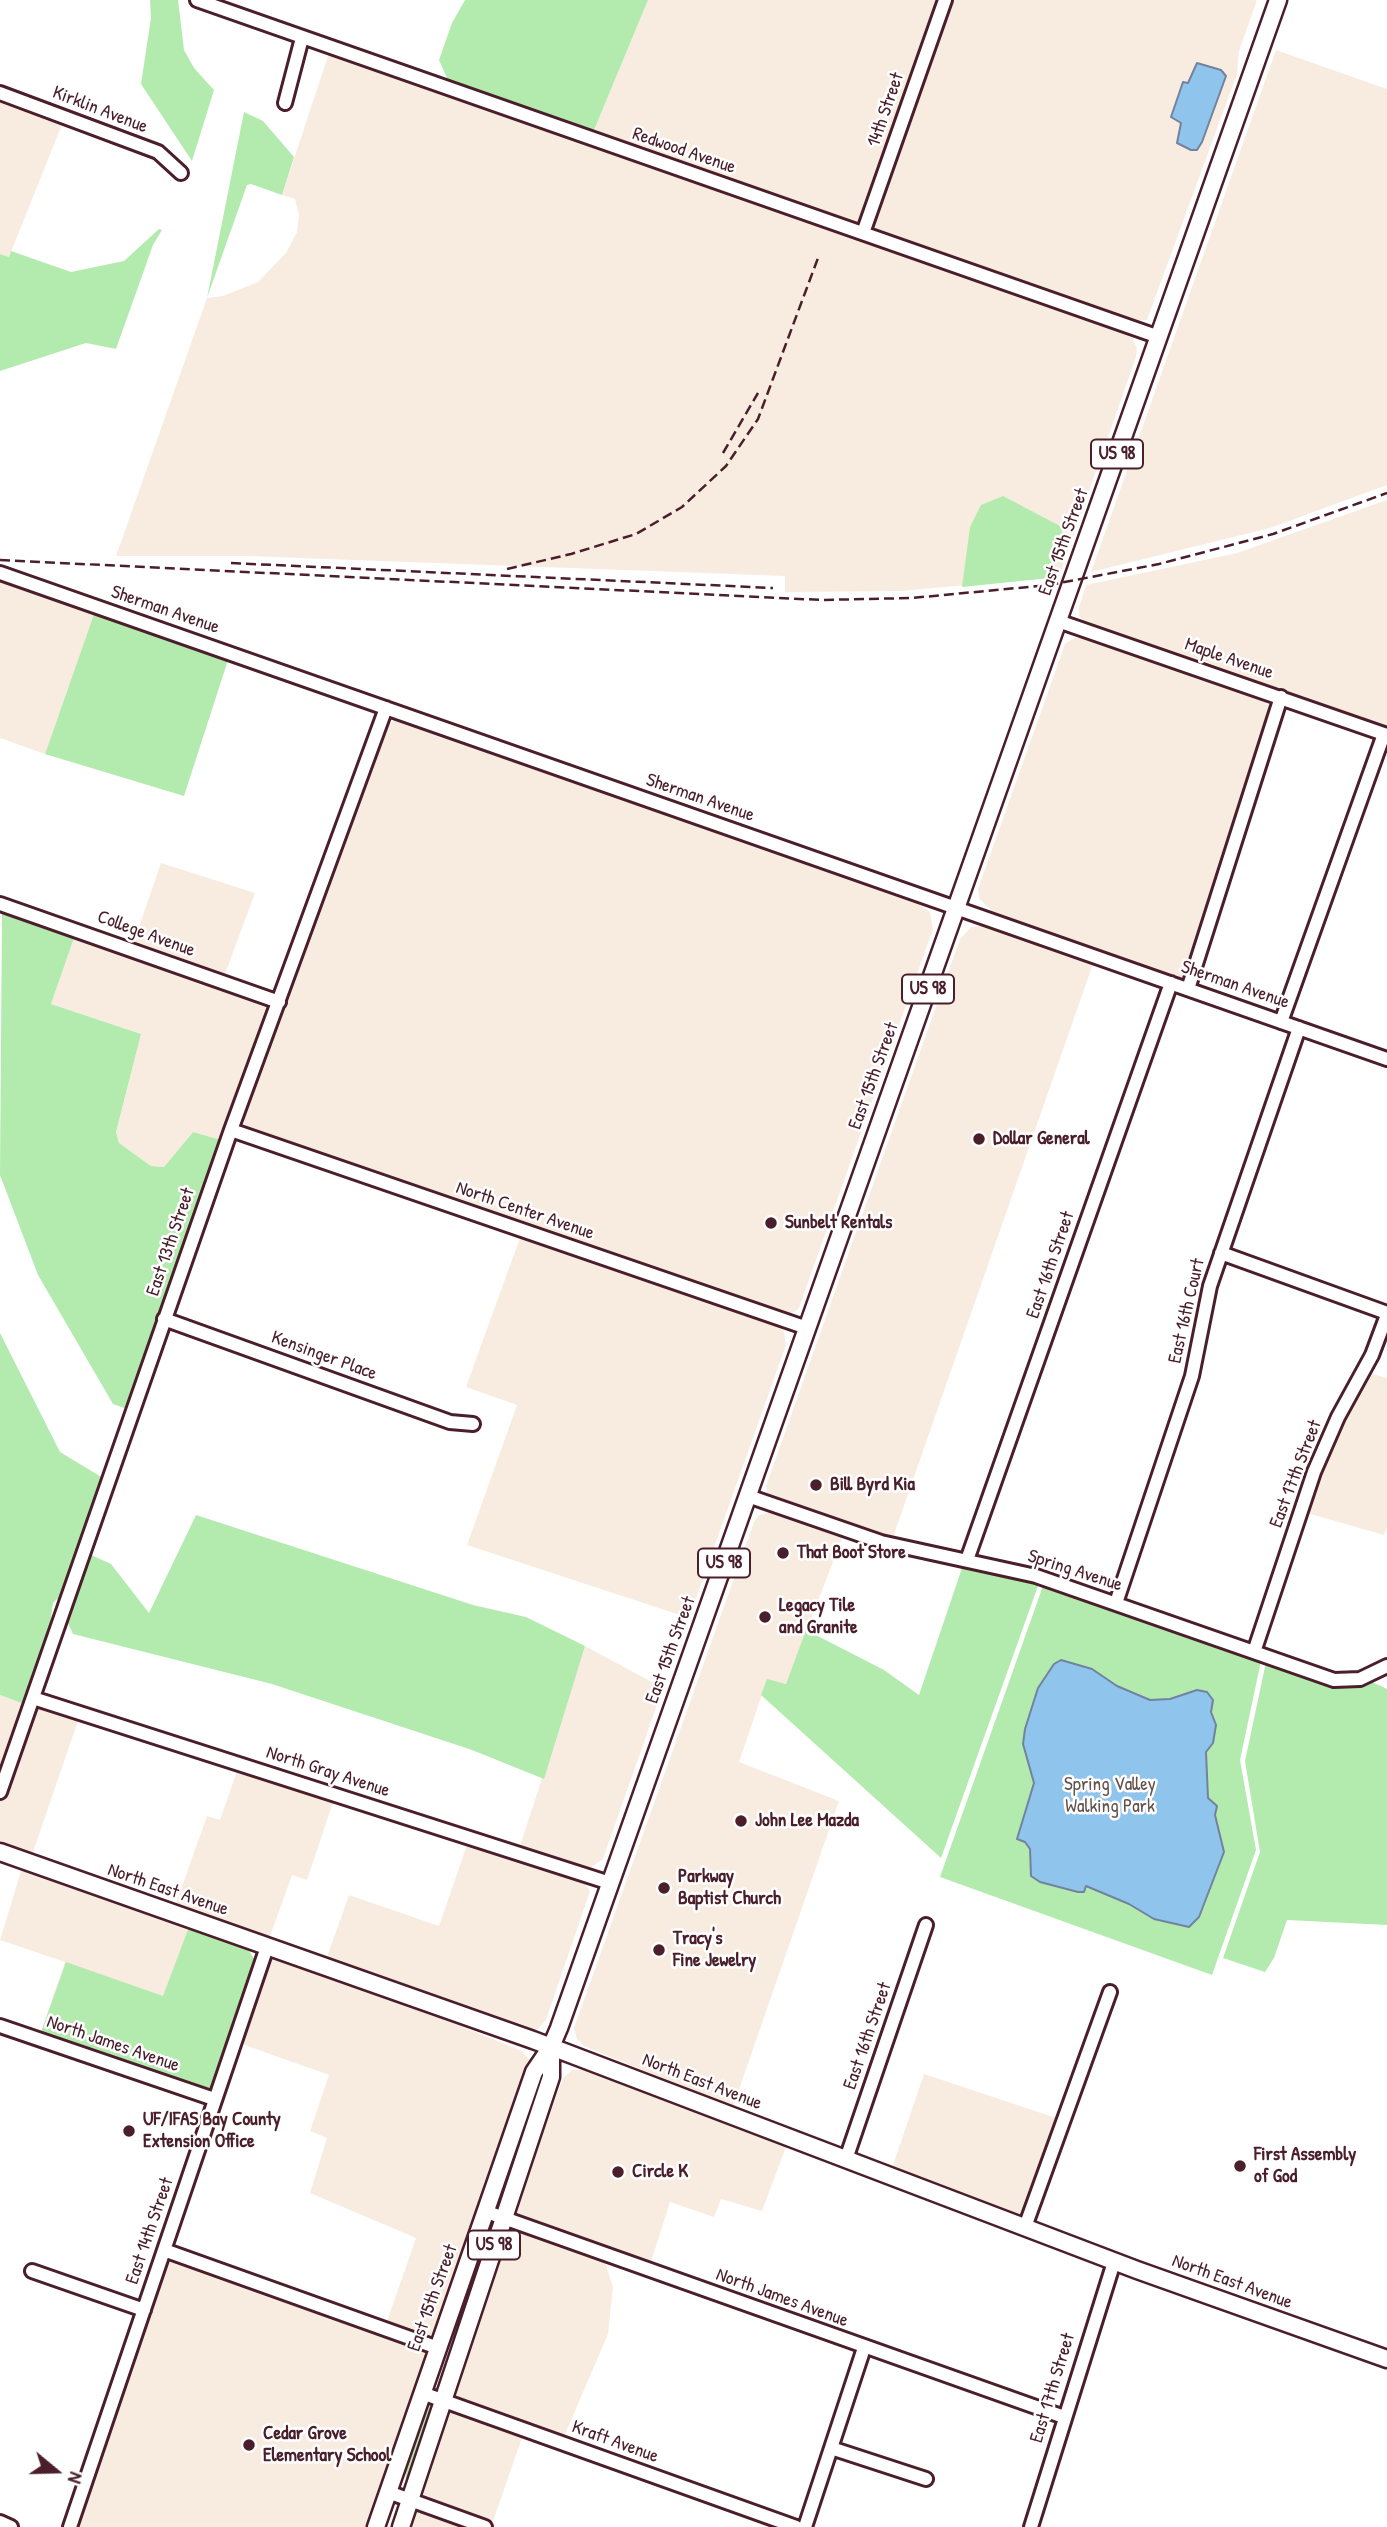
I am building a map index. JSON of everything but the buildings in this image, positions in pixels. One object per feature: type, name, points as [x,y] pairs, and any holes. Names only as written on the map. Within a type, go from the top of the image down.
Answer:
[{"type":"main road","name":"East 15th Street","points":[[376,2527],[534,2072],[551,2047],[610,1883],[1278,0]]},
{"type":"main road","name":"North East Avenue","points":[[0,1853],[551,2047],[1114,2262],[1387,2359]]},
{"type":"main road","name":"East 15th Street","points":[[401,2527],[551,2077],[551,2047]]},
{"type":"main road","points":[[438,2348],[451,2348],[465,2338]]},
{"type":"main road","points":[[438,2348],[448,2355],[453,2375]]},
{"type":"street","name":"Redwood Avenue","points":[[197,0],[1159,337]]},
{"type":"street","name":"14th Street","points":[[863,233],[945,0]]},
{"type":"street","points":[[285,103],[302,38]]},
{"type":"street","name":"Kirklin Avenue","points":[[0,93],[158,152],[181,173]]},
{"type":"street","name":"Sherman Avenue","points":[[0,573],[1387,1059]]},
{"type":"street","name":"Maple Avenue","points":[[1058,621],[1385,734]]},
{"type":"street","points":[[1188,989],[1282,697]]},
{"type":"street","name":"East 13th Street","points":[[0,1792],[231,1130],[386,708]]},
{"type":"street","points":[[1281,1022],[1385,734]]},
{"type":"street","name":"College Avenue","points":[[0,904],[279,1002]]},
{"type":"street","name":"East 16th Street","points":[[967,1560],[1171,983]]},
{"type":"street","name":"East 16th Court","points":[[1116,1603],[1192,1376],[1210,1286],[1299,1028]]},
{"type":"street","name":"North Center Avenue","points":[[231,1130],[807,1328]]},
{"type":"street","points":[[1221,1253],[1387,1314]]},
{"type":"street","name":"East 17th Street","points":[[1254,1652],[1314,1472],[1338,1417],[1372,1356],[1387,1314]]},
{"type":"street","name":"Kensinger Place","points":[[164,1319],[450,1422],[473,1424]]},
{"type":"street","name":"Spring Avenue","points":[[748,1496],[881,1542],[1035,1576],[1334,1680],[1360,1679],[1387,1666]]},
{"type":"street","name":"North Gray Avenue","points":[[33,1698],[610,1883]]},
{"type":"street","name":"East 16th Street","points":[[846,2159],[926,1925]]},
{"type":"street","name":"East 14th Street","points":[[70,2527],[267,1947]]},
{"type":"street","points":[[1025,2228],[1110,1992]]},
{"type":"street","name":"North James Avenue","points":[[0,2026],[214,2099]]},
{"type":"street","name":"North James Avenue","points":[[487,2212],[1064,2417]]},
{"type":"street","points":[[164,2250],[438,2348]]},
{"type":"street","name":"East 17th Street","points":[[1031,2527],[1114,2262]]},
{"type":"street","points":[[32,2271],[144,2310]]},
{"type":"street","points":[[805,2527],[864,2348]]},
{"type":"street","name":"Kraft Avenue","points":[[422,2393],[796,2527]]},
{"type":"street","points":[[831,2448],[926,2479]]},
{"type":"street","points":[[388,2492],[485,2527]]},
{"type":"street","points":[[0,2522],[11,2527]]},
{"type":"shaded area","points":[[648,0],[939,0],[859,227],[592,135]]},
{"type":"shaded area","points":[[951,0],[1257,0],[1239,51],[1237,74],[1147,320],[1132,321],[870,230]]},
{"type":"shaded area","points":[[1276,50],[1387,89],[1387,485],[1270,528],[1091,572]]},
{"type":"shaded area","points":[[329,53],[1111,326],[1132,338],[1137,348],[1136,357],[1059,577],[901,591],[785,592],[785,576],[246,556],[116,556],[207,298],[223,296],[258,282],[286,253],[297,232],[299,215],[295,199],[282,195]]},
{"type":"shaded area","points":[[0,98],[63,122],[9,257],[0,254]]},
{"type":"shaded area","points":[[1387,500],[1387,730],[1088,625],[1079,616],[1086,585],[1237,553]]},
{"type":"shaded area","points":[[0,580],[94,614],[45,754],[0,738]]},
{"type":"shaded area","points":[[1074,638],[1088,638],[1263,698],[1273,712],[1188,974],[1181,979],[995,914],[979,898],[978,889],[1065,644]]},
{"type":"shaded area","points":[[393,721],[403,722],[915,902],[930,912],[933,929],[799,1308],[794,1312],[785,1314],[742,1300],[246,1128],[243,1115],[383,729]]},
{"type":"shaded area","points":[[161,863],[255,893],[224,977],[133,944]]},
{"type":"shaded area","points":[[987,925],[1094,961],[892,1540],[784,1503],[767,1494],[766,1486],[960,939],[971,927]]},
{"type":"shaded area","points":[[74,938],[272,1005],[221,1140],[193,1132],[164,1167],[151,1166],[119,1143],[116,1132],[141,1034],[51,1004]]},
{"type":"shaded area","points":[[521,1235],[773,1321],[784,1331],[786,1345],[689,1618],[467,1545],[517,1405],[466,1387]]},
{"type":"shaded area","points":[[1369,1373],[1387,1378],[1387,1527],[1384,1535],[1307,1513],[1343,1419]]},
{"type":"shaded area","points":[[771,1512],[843,1536],[786,1684],[767,1680],[739,1762],[839,1801],[733,2107],[584,2046],[577,2039],[574,2028],[754,1522],[759,1515]]},
{"type":"shaded area","points":[[585,1646],[663,1688],[603,1859],[590,1868],[519,1849]]},
{"type":"shaded area","points":[[0,1695],[24,1704],[0,1772]]},
{"type":"shaded area","points":[[42,1706],[79,1718],[32,1855],[0,1845],[0,1801],[31,1712]]},
{"type":"shaded area","points":[[238,1768],[334,1799],[307,1880],[292,1875],[269,1939],[175,1906],[207,1816],[220,1820]]},
{"type":"shaded area","points":[[468,1842],[582,1880],[590,1891],[546,2020],[538,2029],[525,2028],[526,2026],[327,1957],[349,1895],[439,1926]]},
{"type":"shaded area","points":[[22,1868],[250,1949],[254,1966],[212,2090],[40,2035],[65,1962],[0,1940]]},
{"type":"shaded area","points":[[276,1959],[455,2024],[522,2051],[530,2060],[436,2334],[431,2338],[386,2324],[416,2238],[310,2193],[327,2138],[310,2131],[329,2075],[239,2043],[268,1961]]},
{"type":"shaded area","points":[[572,2070],[583,2070],[786,2147],[762,2211],[721,2199],[714,2217],[670,2202],[650,2265],[517,2217],[513,2211],[529,2160],[541,2139],[563,2078]]},
{"type":"shaded area","points":[[924,2074],[1059,2119],[1021,2214],[1014,2215],[892,2168]]},
{"type":"shaded area","points":[[513,2227],[604,2259],[613,2287],[608,2334],[563,2439],[457,2399],[454,2393],[508,2229]]},
{"type":"shaded area","name":"Cedar Grove Elementary School","points":[[176,2261],[427,2351],[369,2527],[74,2527],[165,2264]]},
{"type":"shaded area","points":[[454,2410],[523,2435],[492,2524],[428,2502],[420,2495],[445,2417]]},
{"type":"shaded area","points":[[420,2509],[463,2523],[462,2527],[408,2527],[413,2515]]},
{"type":"green space","points":[[150,0],[178,0],[184,50],[194,68],[214,90],[192,161],[141,84],[151,18]]},
{"type":"green space","points":[[465,0],[648,0],[592,135],[445,84],[447,78],[439,60],[452,23]]},
{"type":"green space","points":[[244,112],[263,121],[294,157],[282,195],[247,185],[207,298]]},
{"type":"green space","points":[[159,229],[162,230],[153,245],[116,349],[86,343],[0,371],[0,254],[9,257],[11,251],[71,272],[124,261]]},
{"type":"green space","points":[[1003,496],[1060,526],[1064,537],[1050,578],[962,587],[970,527],[981,505]]},
{"type":"green space","points":[[94,614],[229,657],[184,796],[45,754]]},
{"type":"green space","points":[[2,913],[74,938],[51,1004],[141,1034],[116,1132],[119,1143],[151,1166],[164,1167],[193,1132],[221,1140],[127,1409],[113,1404],[38,1275],[0,1175]]},
{"type":"green space","points":[[0,1333],[60,1452],[103,1478],[59,1604],[57,1599],[53,1603],[48,1638],[24,1704],[0,1695]]},
{"type":"green space","points":[[196,1515],[473,1605],[526,1617],[585,1646],[544,1779],[472,1750],[272,1684],[73,1634],[66,1619],[89,1554],[111,1564],[149,1613]]},
{"type":"green space","points":[[963,1565],[1039,1583],[941,1858],[761,1695],[767,1679],[786,1684],[806,1630],[884,1670],[919,1695]]},
{"type":"green space","name":"Spring Valley Walking Park","points":[[1044,1583],[1261,1661],[1240,1760],[1256,1850],[1212,1975],[940,1877]]},
{"type":"green space","points":[[1266,1662],[1334,1685],[1361,1685],[1370,1681],[1387,1689],[1387,1925],[1287,1920],[1274,1958],[1265,1972],[1223,1958],[1260,1852],[1245,1761]]},
{"type":"green space","points":[[189,1927],[246,1947],[255,1960],[209,2092],[40,2035],[66,1962],[163,1996]]},
{"type":"green space","points":[[492,2229],[456,2339],[451,2340],[451,2331],[485,2236]]},
{"type":"green space","points":[[430,2405],[432,2411],[406,2484],[405,2463],[425,2409]]},
{"type":"water","points":[[1197,63],[1221,70],[1226,76],[1202,142],[1197,150],[1191,150],[1177,143],[1181,123],[1171,117],[1183,82],[1188,83]]},
{"type":"water","points":[[1061,1660],[1092,1669],[1117,1686],[1150,1700],[1170,1699],[1197,1690],[1207,1692],[1213,1700],[1211,1712],[1216,1725],[1213,1743],[1206,1752],[1208,1798],[1217,1806],[1215,1815],[1224,1852],[1199,1917],[1189,1927],[1154,1919],[1129,1904],[1086,1886],[1084,1892],[1078,1892],[1040,1882],[1031,1876],[1030,1849],[1025,1842],[1017,1839],[1034,1783],[1023,1744],[1025,1729],[1038,1688],[1054,1664]]},
{"type":"railway","points":[[507,569],[571,554],[636,534],[682,507],[726,466],[758,419],[818,258]]},
{"type":"railway","points":[[723,453],[758,393]]},
{"type":"railway","points":[[0,560],[822,600],[912,598],[1049,585],[1159,564],[1273,534],[1387,493]]},
{"type":"railway","points":[[231,563],[773,588]]},
{"type":"place","name":"Dollar General","points":[[979,1139]]},
{"type":"place","name":"Sunbelt Rentals","points":[[771,1223]]},
{"type":"place","name":"Bill Byrd Kia","points":[[816,1485]]},
{"type":"place","name":"That Boot Store","points":[[783,1553]]},
{"type":"place","name":"Legacy Tile and Granite","points":[[765,1617]]},
{"type":"place","name":"John Lee Mazda","points":[[741,1821]]},
{"type":"place","name":"Parkway Baptist Church","points":[[664,1888]]},
{"type":"place","name":"Tracy's Fine Jewelry","points":[[659,1950]]},
{"type":"place","name":"UF/IFAS Bay County Extension Office","points":[[129,2131]]},
{"type":"place","name":"First Assembly of God","points":[[1240,2166]]},
{"type":"place","name":"Circle K","points":[[618,2172]]},
{"type":"place","name":"Cedar Grove Elementary School","points":[[249,2445]]}]
